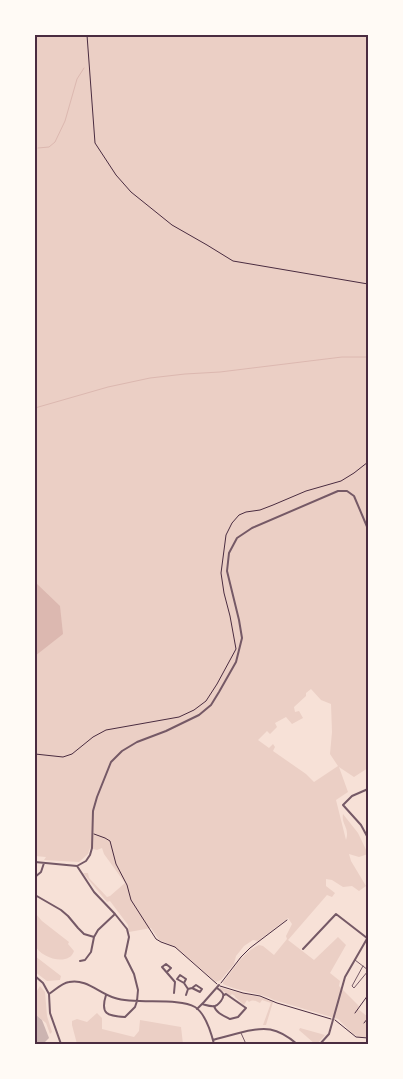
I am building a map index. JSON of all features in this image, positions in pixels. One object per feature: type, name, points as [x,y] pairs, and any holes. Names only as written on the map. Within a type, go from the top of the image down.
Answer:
[{"type":"street","points":[[35,862],[77,866],[86,861],[92,848],[94,811],[97,797],[112,762],[122,751],[137,742],[199,715],[211,704],[219,692],[236,662],[242,638],[227,571],[229,553],[237,538],[252,528],[338,490],[347,491],[354,496],[368,529]]},
{"type":"street","points":[[368,788],[352,796],[343,805],[361,825],[368,838]]},
{"type":"street","points":[[35,877],[40,872],[44,863]]},
{"type":"street","points":[[77,866],[94,892],[127,929],[129,937],[125,956],[134,974],[138,990],[135,1007],[125,1017],[106,1014],[103,1003],[106,994]]},
{"type":"street","points":[[35,895],[68,916],[84,934],[94,937]]},
{"type":"street","points":[[80,960],[85,960],[91,952],[94,937],[98,930],[115,914]]},
{"type":"street","points":[[303,949],[336,914],[368,938],[345,977],[329,1034],[320,1044]]},
{"type":"street","points":[[167,972],[175,982]]},
{"type":"street","points":[[35,976],[43,983],[50,994],[50,1013],[61,1044]]},
{"type":"street","points":[[175,982],[177,979],[190,989],[186,995]]},
{"type":"street","points":[[50,994],[69,981],[85,984],[115,998],[184,1004],[197,1009],[208,1025],[214,1044]]},
{"type":"street","points":[[174,993],[175,982]]},
{"type":"street","points":[[197,1009],[218,986],[224,995],[226,994],[246,1008],[238,1017],[230,1019],[216,1011],[214,1006]]},
{"type":"street","points":[[202,1004],[214,1006],[218,1004],[224,995]]},
{"type":"street","points":[[213,1040],[261,1028],[281,1032],[298,1044]]},
{"type":"lane","points":[[355,960],[363,966],[368,971],[354,988],[352,986],[363,966]]},
{"type":"lane","points":[[240,1032],[246,1044]]},
{"type":"path","points":[[87,35],[95,143],[131,192],[172,226],[207,244],[234,261],[368,284]]},
{"type":"path","points":[[35,754],[63,757],[72,754],[93,736],[106,730],[179,717],[206,701],[236,649],[221,573],[224,544],[232,523],[239,515],[246,512],[267,508],[306,491],[341,481],[368,462]]},
{"type":"path","points":[[92,834],[110,841],[116,864],[127,885],[131,900],[156,939],[175,947],[218,986],[260,996],[277,1003],[330,1018]]},
{"type":"path","points":[[218,986],[246,952],[287,920]]},
{"type":"path","points":[[355,1013],[368,995]]},
{"type":"path","points":[[364,1023],[368,1018]]},
{"type":"path","points":[[337,1020],[356,1037],[368,1038]]},
{"type":"shaded area","points":[[35,35],[368,35],[368,768],[354,777],[339,767],[348,792],[336,800],[346,840],[347,832],[343,821],[343,814],[358,833],[368,854],[359,857],[349,854],[351,861],[366,886],[359,891],[352,886],[343,887],[332,880],[326,879],[326,886],[335,893],[332,897],[327,895],[288,940],[314,960],[338,937],[346,945],[330,973],[340,981],[339,986],[359,1006],[358,1009],[368,1017],[368,1037],[358,1037],[353,1034],[338,1019],[223,984],[239,961],[253,948],[259,945],[263,946],[274,955],[287,939],[286,936],[292,924],[288,918],[258,941],[253,940],[244,946],[236,956],[234,964],[221,980],[216,982],[174,946],[159,940],[151,928],[129,932],[128,925],[110,901],[107,902],[83,873],[88,873],[89,878],[107,897],[125,883],[104,854],[102,848],[97,850],[90,848],[88,854],[79,862],[44,860],[46,857],[35,856]],"holes":[[[311,689],[321,700],[331,704],[332,732],[330,754],[338,766],[314,782],[306,774],[273,751],[275,747],[273,744],[269,748],[258,740],[267,731],[270,734],[277,727],[275,723],[286,717],[292,724],[303,718],[299,711],[295,712],[294,707]]]},
{"type":"shaded area","points":[[35,582],[60,606],[63,634],[35,656]]},
{"type":"shaded area","points":[[35,913],[42,921],[69,942],[68,944],[74,951],[71,956],[61,960],[54,959],[42,954],[38,950],[34,942]]},
{"type":"shaded area","points":[[35,956],[61,976],[60,980],[47,981],[35,972]]},
{"type":"shaded area","points":[[40,986],[45,992],[47,1016],[52,1032],[50,1034],[46,1023],[35,1014],[35,994]]},
{"type":"shaded area","points":[[220,987],[273,1002],[266,1025],[263,1025],[271,1003],[262,1000],[260,1003],[247,1000],[244,1005],[235,996],[232,994],[230,996]]},
{"type":"shaded area","points":[[97,1013],[102,1018],[102,1029],[134,1037],[139,1031],[140,1020],[181,1027],[183,1044],[77,1044],[72,1021],[77,1019],[87,1022]]},
{"type":"shaded area","points":[[300,1028],[325,1035],[315,1044],[299,1030]]},
{"type":"building","points":[[35,1014],[42,1020],[49,1038],[43,1044],[35,1044]]},
{"type":"waterway","points":[[38,148],[49,147],[55,142],[65,121],[77,79],[84,68]]},
{"type":"waterway","points":[[35,408],[108,387],[150,378],[220,372],[342,357],[368,357]]}]
